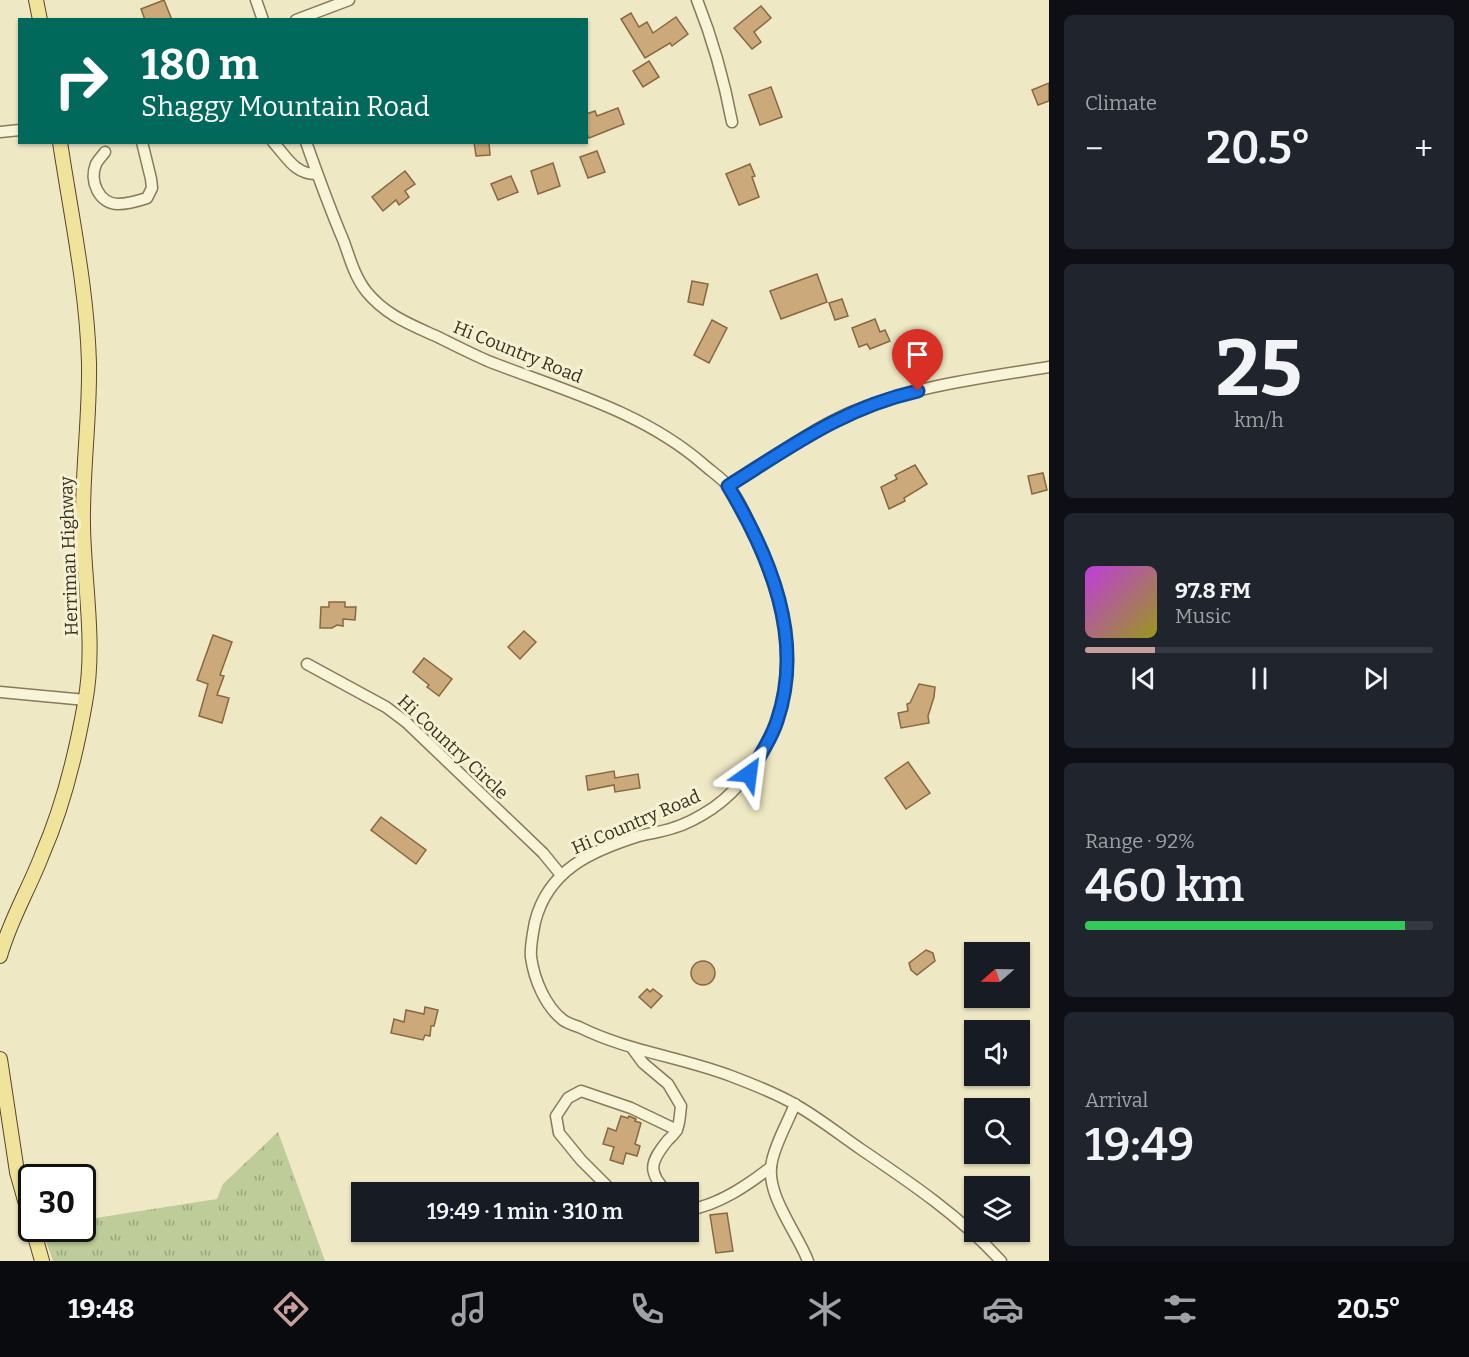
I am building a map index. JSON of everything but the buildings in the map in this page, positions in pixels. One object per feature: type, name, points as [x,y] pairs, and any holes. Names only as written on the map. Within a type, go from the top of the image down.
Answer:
[{"type":"main road","points":[[36,0],[40,18]]},
{"type":"main road","name":"Herriman Highway","points":[[0,956],[9,928],[39,864],[72,764],[86,700],[90,661],[83,504],[88,340],[60,144]]},
{"type":"main road","points":[[0,1059],[17,1172],[42,1261]]},
{"type":"street","points":[[256,0],[262,18]]},
{"type":"street","points":[[301,18],[349,0]]},
{"type":"street","points":[[698,0],[724,80],[732,122]]},
{"type":"street","points":[[0,132],[18,130]]},
{"type":"street","points":[[105,152],[96,164],[94,179],[98,194],[106,201],[117,204],[134,202],[147,198],[152,188],[142,144]]},
{"type":"street","points":[[275,144],[294,168],[308,175],[317,174]]},
{"type":"street","name":"Hi Country Road","points":[[307,144],[358,277],[366,292],[391,316],[485,360],[573,391],[658,430],[697,458],[728,486],[747,518],[772,577],[781,606],[787,635],[789,670],[777,722],[749,774],[717,805],[693,820],[672,829],[639,836],[598,852],[579,861],[550,887],[540,904],[533,931],[531,955],[536,981],[546,1000],[561,1019],[594,1035],[730,1076],[795,1104],[914,1185],[948,1212],[1000,1261]]},
{"type":"street","points":[[728,486],[824,426],[872,404],[939,386],[1049,367]]},
{"type":"street","name":"Hi Country Circle","points":[[307,664],[386,707],[406,722],[543,853],[561,875]]},
{"type":"street","points":[[0,692],[86,700]]},
{"type":"street","points":[[632,1048],[643,1063],[668,1084],[681,1106],[677,1130],[660,1150],[653,1167],[652,1173],[657,1182]]},
{"type":"street","points":[[603,1182],[559,1133],[556,1116],[568,1098],[581,1091],[631,1108],[677,1130]]},
{"type":"street","points":[[795,1104],[772,1160],[771,1176],[776,1194],[808,1261]]},
{"type":"street","points":[[699,1206],[719,1200],[753,1182],[771,1167]]},
{"type":"green space","points":[[278,1132],[325,1261],[53,1261],[46,1242],[96,1242],[96,1218],[217,1199],[223,1184]]},
{"type":"route","points":[[749,774],[777,722],[789,670],[787,635],[772,577],[747,518],[728,486],[847,414],[872,404],[918,391]]}]
